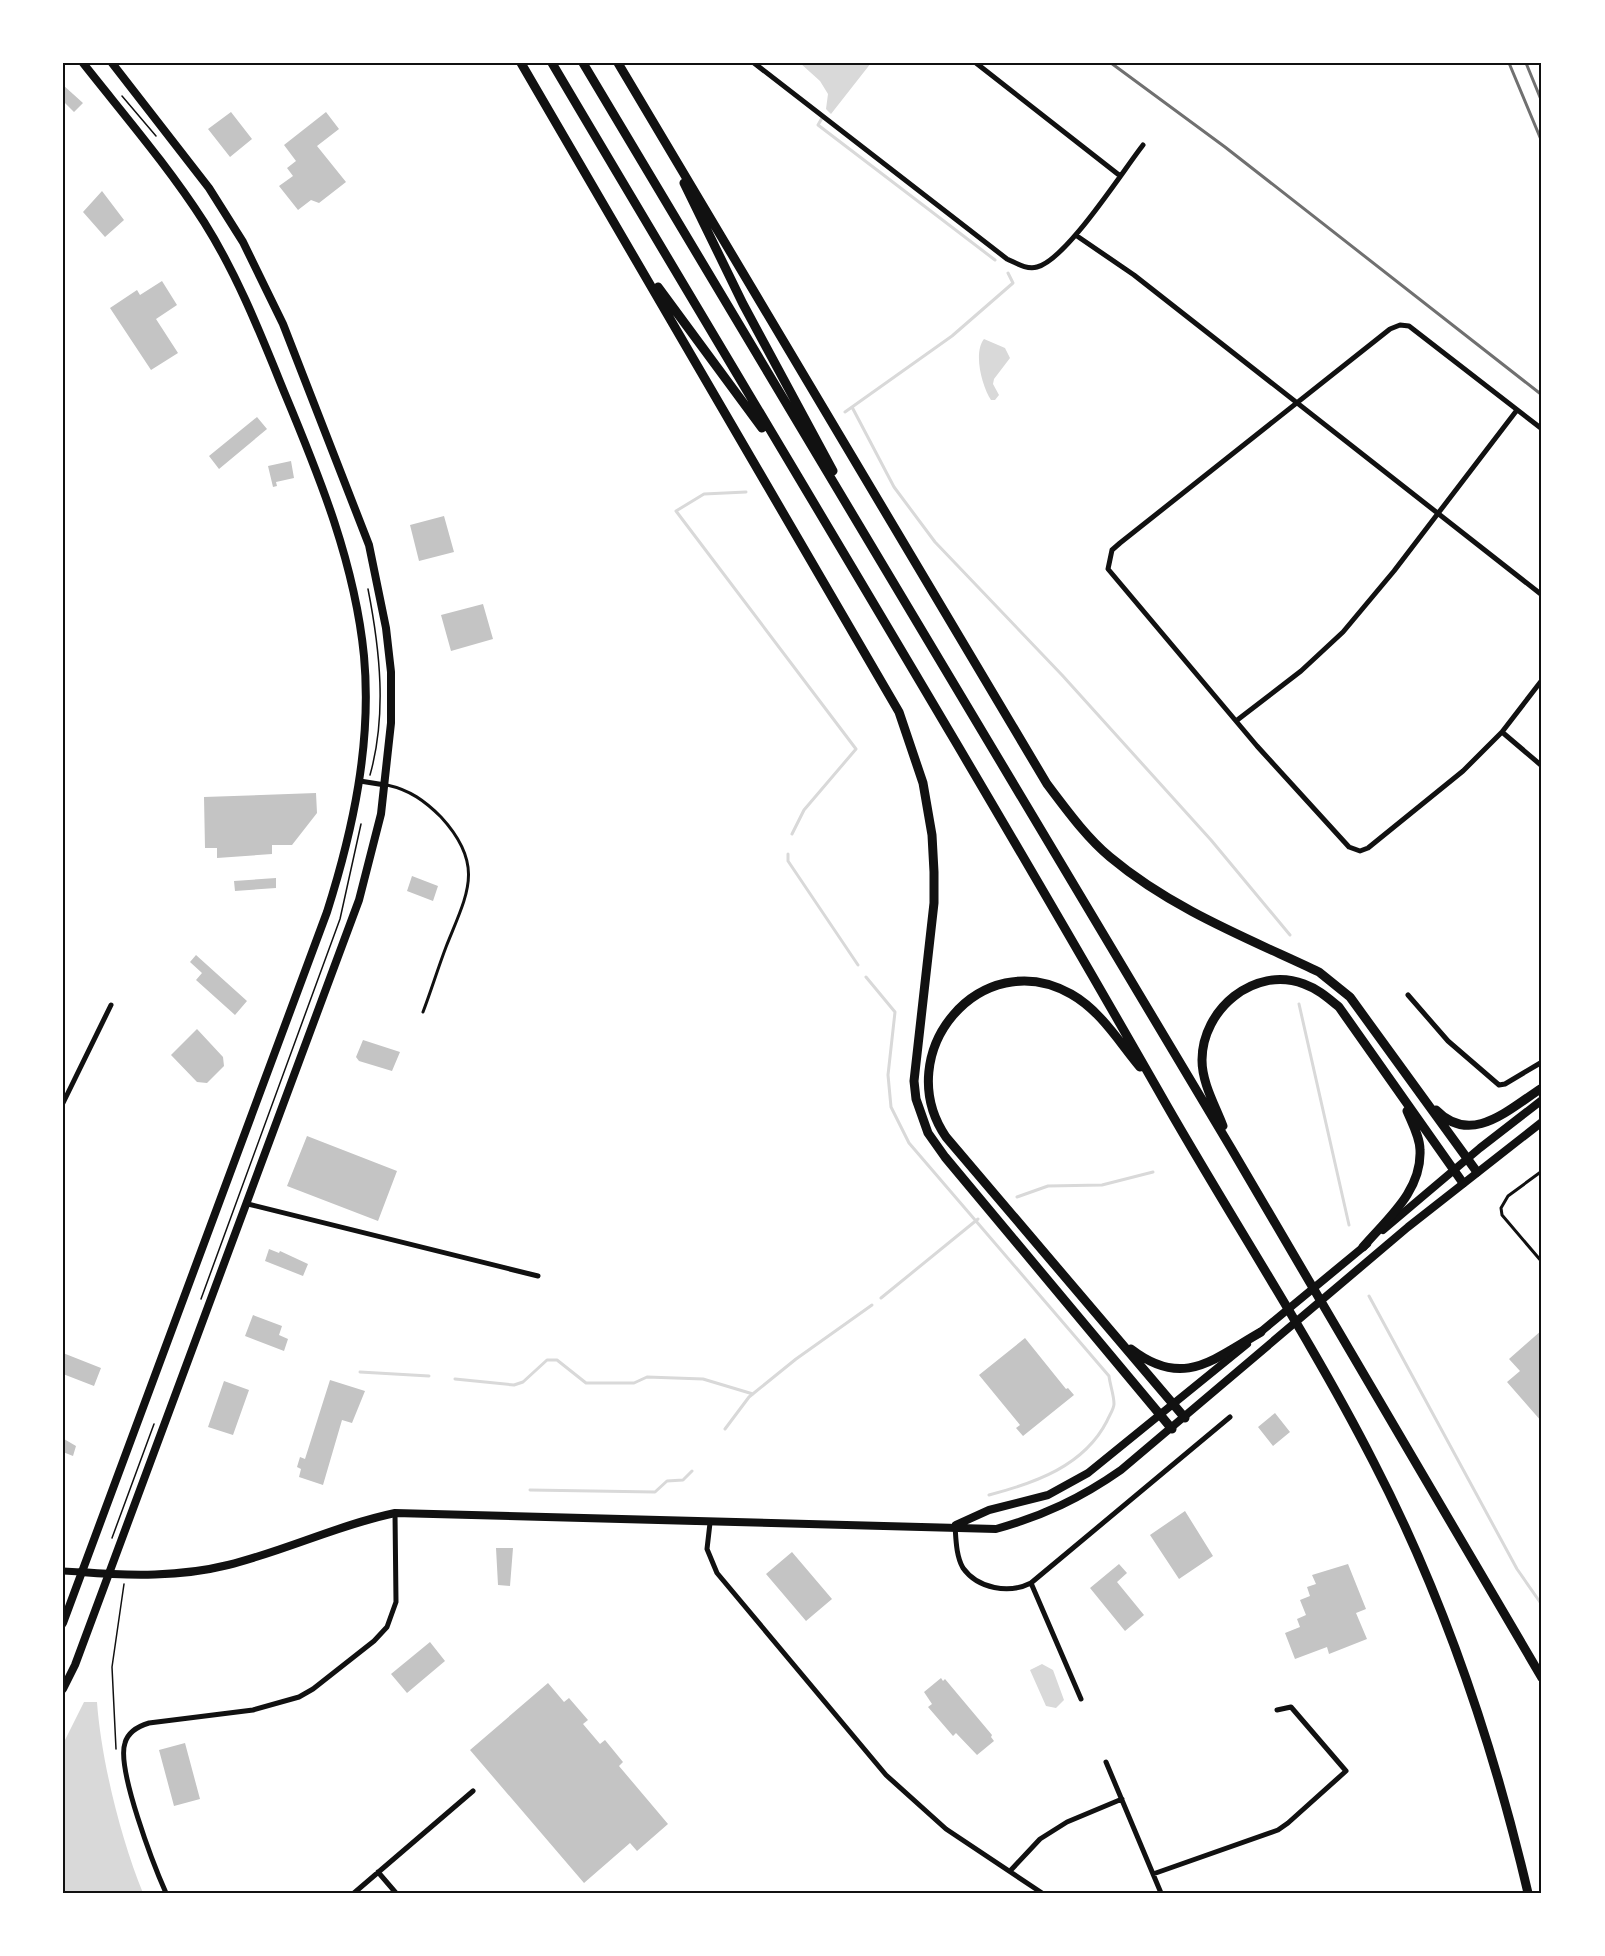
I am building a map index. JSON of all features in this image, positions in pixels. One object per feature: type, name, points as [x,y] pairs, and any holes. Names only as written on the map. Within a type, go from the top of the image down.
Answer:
[{"type":"highway","points":[[521,63],[899,712],[916,758],[928,810],[934,872],[931,937],[914,1080],[920,1115],[945,1157],[1172,1429]]},
{"type":"highway","points":[[552,63],[1272,1285],[1383,1481],[1447,1624],[1495,1765],[1528,1893]]},
{"type":"highway","points":[[583,63],[1300,1264],[1542,1678]]},
{"type":"highway","points":[[618,63],[1047,784],[1064,807],[1109,856],[1150,887],[1197,916],[1319,972],[1350,997],[1477,1172]]},
{"type":"highway","points":[[655,124],[743,304],[883,563]]},
{"type":"highway","points":[[612,217],[661,290],[786,460]]},
{"type":"highway","points":[[1231,1148],[1204,1078],[1202,1059],[1206,1035],[1215,1016],[1228,1000],[1248,987],[1284,981],[1302,983],[1320,991],[1339,1007],[1463,1183]]},
{"type":"highway","points":[[1157,1089],[1092,1008],[1056,988],[1033,982],[1004,985],[984,991],[966,1002],[943,1026],[935,1042],[928,1067],[927,1085],[932,1112],[942,1131],[1185,1418]]},
{"type":"highway","points":[[1418,1092],[1443,1117],[1462,1124],[1480,1125],[1503,1116],[1542,1088]]},
{"type":"highway","points":[[1363,1247],[1406,1198],[1418,1171],[1420,1150],[1418,1138],[1401,1098]]},
{"type":"highway","points":[[1115,1337],[1149,1363],[1175,1369],[1203,1365],[1261,1332]]},
{"type":"main road","points":[[63,1623],[327,912],[364,782],[365,712],[364,657],[341,543],[316,469],[254,317],[216,243],[188,198],[83,63]]},
{"type":"main road","points":[[63,1689],[248,1204],[367,878],[385,785],[391,723],[387,639],[369,545],[355,504],[283,324],[243,242],[186,156],[112,63]]},
{"type":"main road","points":[[955,1526],[990,1510],[1014,1506],[1055,1491],[1088,1473],[1162,1415],[1467,1159],[1542,1101]]},
{"type":"main road","points":[[81,1572],[108,1574],[194,1572],[230,1564],[345,1526],[395,1513],[618,1517],[710,1523],[955,1526],[996,1529],[1030,1520],[1061,1507],[1121,1470],[1463,1183],[1542,1122]]},
{"type":"street","points":[[754,63],[1007,259],[1022,266],[1034,268],[1055,258],[1077,236],[1119,175],[1143,145]]},
{"type":"street","points":[[976,63],[1119,175]]},
{"type":"street","points":[[1077,236],[1134,275],[1542,595]]},
{"type":"street","points":[[1542,429],[1409,326],[1398,325],[1294,402],[1120,543],[1112,550],[1108,569],[1312,808],[1349,847],[1357,851],[1368,848],[1422,807],[1502,732],[1542,680]]},
{"type":"street","points":[[1236,721],[1301,671],[1343,632],[1517,410]]},
{"type":"street","points":[[1502,732],[1542,766]]},
{"type":"street","points":[[364,782],[385,785]]},
{"type":"street","points":[[1408,995],[1448,1041],[1499,1085],[1505,1084],[1542,1062]]},
{"type":"street","points":[[63,1104],[111,1005]]},
{"type":"street","points":[[248,1204],[538,1276]]},
{"type":"street","points":[[955,1526],[958,1557],[963,1568],[973,1577],[997,1588],[1022,1588],[1031,1583],[1230,1417]]},
{"type":"street","points":[[166,1893],[151,1856],[126,1772],[123,1756],[125,1742],[135,1729],[149,1723],[254,1710],[299,1697],[313,1689],[374,1641],[387,1627],[394,1613],[397,1583],[395,1513]]},
{"type":"street","points":[[710,1523],[707,1549],[717,1573],[871,1758],[917,1805],[946,1829],[1011,1870],[1041,1893]]},
{"type":"street","points":[[63,1571],[81,1572]]},
{"type":"street","points":[[1031,1583],[1081,1699]]},
{"type":"street","points":[[1154,1874],[1278,1830],[1346,1771],[1291,1707],[1277,1710]]},
{"type":"street","points":[[1106,1762],[1161,1893]]},
{"type":"street","points":[[354,1893],[473,1791]]},
{"type":"street","points":[[1011,1870],[1040,1839],[1067,1822],[1122,1799]]},
{"type":"street","points":[[378,1872],[396,1893]]},
{"type":"lane","points":[[385,785],[425,800],[452,829],[462,845],[468,864],[466,899],[423,1012]]},
{"type":"lane","points":[[1542,1171],[1508,1196],[1501,1208],[1502,1215],[1542,1262]]},
{"type":"path","points":[[121,95],[158,137]]},
{"type":"path","points":[[364,782],[381,705],[368,585]]},
{"type":"path","points":[[201,1299],[340,920],[362,815]]},
{"type":"path","points":[[112,1538],[156,1420]]},
{"type":"path","points":[[117,1753],[112,1667],[123,1587]]},
{"type":"shaded area","points":[[800,63],[871,63],[831,114],[826,109],[828,94],[820,81]]},
{"type":"shaded area","points":[[984,339],[1005,348],[1010,358],[994,379],[993,384],[999,395],[995,400],[991,400],[988,394],[980,370],[979,352]]},
{"type":"shaded area","points":[[1042,1664],[1053,1670],[1064,1700],[1056,1708],[1046,1706],[1030,1670]]},
{"type":"shaded area","points":[[84,1702],[97,1702],[113,1799],[127,1849],[143,1893],[63,1893],[63,1744]]},
{"type":"building","points":[[63,85],[83,103],[74,112],[63,101]]},
{"type":"building","points":[[231,112],[252,139],[230,157],[208,129]]},
{"type":"building","points":[[326,112],[339,129],[317,146],[346,182],[319,203],[311,200],[298,210],[279,186],[293,176],[287,168],[296,161],[284,145]]},
{"type":"building","points":[[102,191],[124,220],[105,237],[83,212]]},
{"type":"building","points":[[162,281],[177,305],[156,319],[178,353],[151,370],[110,308],[137,290],[140,295]]},
{"type":"building","points":[[257,417],[267,429],[219,469],[209,456]]},
{"type":"building","points":[[291,461],[294,478],[276,482],[277,486],[273,487],[268,466]]},
{"type":"building","points":[[444,516],[454,552],[419,561],[410,525]]},
{"type":"building","points":[[483,604],[493,639],[451,651],[441,615]]},
{"type":"building","points":[[316,793],[317,813],[292,845],[272,845],[272,854],[217,858],[217,848],[205,848],[204,797]]},
{"type":"building","points":[[412,876],[438,886],[433,901],[407,891]]},
{"type":"building","points":[[276,878],[276,888],[235,891],[234,881]]},
{"type":"building","points":[[196,955],[247,1001],[235,1015],[196,980],[202,973],[190,962]]},
{"type":"building","points":[[197,1029],[223,1057],[224,1066],[207,1083],[197,1082],[171,1055]]},
{"type":"building","points":[[363,1040],[400,1052],[392,1071],[359,1061],[356,1057]]},
{"type":"building","points":[[307,1136],[397,1171],[378,1221],[287,1186]]},
{"type":"building","points":[[269,1249],[279,1253],[280,1251],[308,1264],[303,1276],[265,1261]]},
{"type":"building","points":[[253,1315],[282,1326],[279,1335],[288,1339],[284,1351],[245,1336]]},
{"type":"building","points":[[1542,1330],[1542,1422],[1507,1382],[1520,1371],[1509,1359]]},
{"type":"building","points":[[1025,1338],[1066,1389],[1068,1388],[1074,1395],[1023,1436],[1016,1428],[1020,1425],[979,1375]]},
{"type":"building","points":[[63,1353],[101,1368],[94,1386],[63,1374]]},
{"type":"building","points":[[330,1380],[365,1391],[352,1423],[342,1420],[323,1485],[299,1477],[301,1469],[297,1467],[300,1457],[305,1459]]},
{"type":"building","points":[[224,1381],[249,1390],[233,1435],[208,1427]]},
{"type":"building","points":[[1275,1413],[1290,1432],[1273,1446],[1258,1427]]},
{"type":"building","points":[[64,1439],[76,1446],[73,1456],[63,1452]]},
{"type":"building","points":[[1185,1511],[1213,1556],[1179,1579],[1150,1535]]},
{"type":"building","points":[[496,1548],[513,1548],[510,1586],[498,1585]]},
{"type":"building","points":[[792,1552],[832,1599],[806,1621],[766,1574]]},
{"type":"building","points":[[1119,1564],[1127,1573],[1117,1582],[1144,1615],[1125,1631],[1090,1588]]},
{"type":"building","points":[[1348,1564],[1366,1609],[1356,1613],[1367,1639],[1329,1654],[1327,1647],[1295,1659],[1285,1633],[1300,1627],[1297,1619],[1306,1615],[1300,1600],[1310,1596],[1307,1587],[1316,1584],[1312,1575]]},
{"type":"building","points":[[430,1642],[445,1661],[407,1693],[391,1674]]},
{"type":"building","points":[[941,1678],[943,1681],[945,1679],[992,1735],[994,1741],[977,1755],[956,1733],[953,1736],[928,1707],[932,1704],[924,1692]]},
{"type":"building","points":[[548,1683],[564,1702],[569,1698],[588,1720],[583,1724],[600,1744],[605,1740],[623,1762],[619,1766],[668,1824],[637,1851],[630,1843],[584,1883],[470,1750]]},
{"type":"building","points":[[185,1743],[200,1799],[174,1806],[159,1750]]},
{"type":"waterway","points":[[822,118],[818,125],[995,260]]},
{"type":"waterway","points":[[845,412],[952,336],[1013,283],[1008,273]]},
{"type":"waterway","points":[[852,407],[894,487],[935,542],[1062,675],[1211,840],[1290,935]]},
{"type":"waterway","points":[[746,492],[704,494],[676,511],[856,749],[804,810],[792,834]]},
{"type":"waterway","points":[[788,854],[788,861],[858,965]]},
{"type":"waterway","points":[[866,977],[895,1012],[888,1075],[891,1107],[909,1143],[1109,1376],[1114,1401],[1113,1408],[1097,1437],[1085,1450],[1072,1461],[1040,1478],[989,1495]]},
{"type":"waterway","points":[[1299,1004],[1349,1225]]},
{"type":"waterway","points":[[1017,1197],[1048,1186],[1102,1185],[1153,1172]]},
{"type":"waterway","points":[[881,1298],[978,1219]]},
{"type":"waterway","points":[[1369,1296],[1517,1569],[1542,1605]]},
{"type":"waterway","points":[[725,1429],[749,1397],[796,1359],[872,1305]]},
{"type":"waterway","points":[[455,1379],[514,1385],[523,1382],[547,1360],[557,1360],[586,1383],[634,1383],[647,1377],[703,1379],[753,1394]]},
{"type":"waterway","points":[[360,1372],[429,1376]]},
{"type":"waterway","points":[[530,1490],[655,1492],[667,1481],[683,1480],[692,1471]]},
{"type":"railway","points":[[1111,63],[1225,147],[1542,395]]},
{"type":"railway","points":[[1509,63],[1542,142]]},
{"type":"railway","points":[[1526,63],[1542,102]]}]
